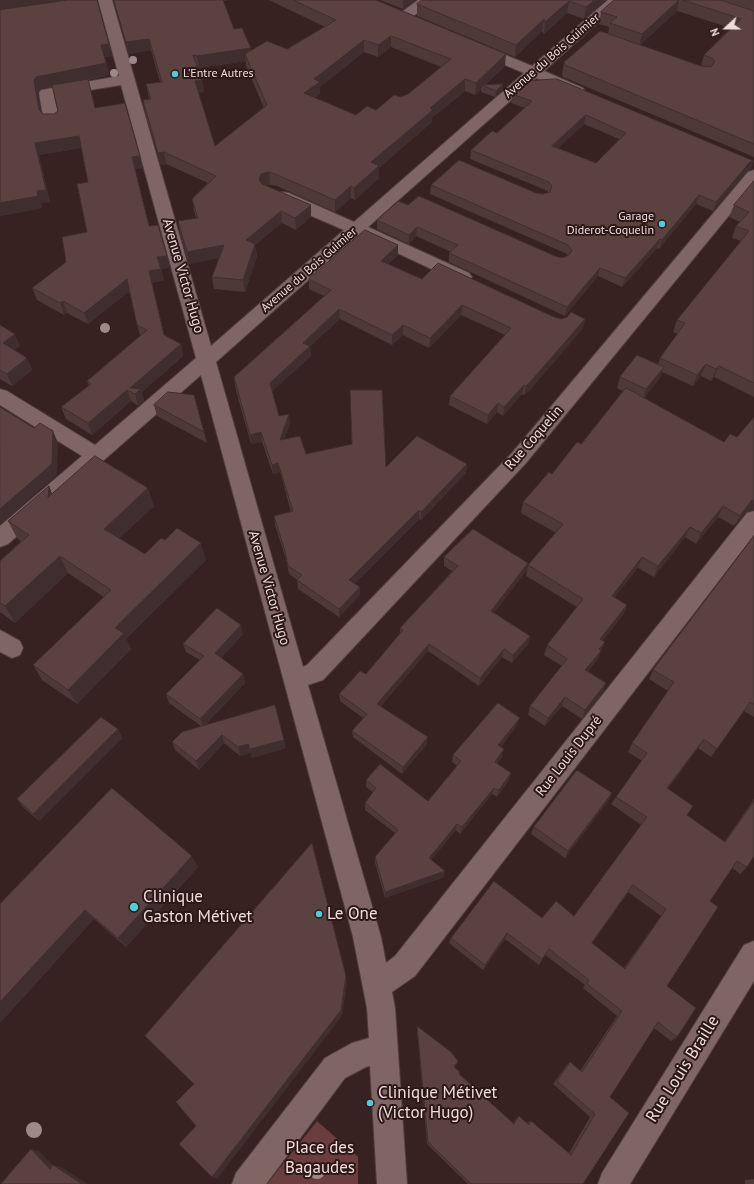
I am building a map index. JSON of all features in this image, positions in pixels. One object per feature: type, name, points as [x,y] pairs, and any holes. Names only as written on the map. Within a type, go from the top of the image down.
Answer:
[{"type":"street","points":[[404,17],[426,0]]},
{"type":"street","name":"Avenue du Bois Guimier","points":[[0,538],[357,228],[616,0]]},
{"type":"street","points":[[90,4],[109,1]]},
{"type":"street","name":"Avenue Victor Hugo","points":[[109,1],[128,79],[206,358],[214,393],[361,913],[377,986],[396,1180]]},
{"type":"street","points":[[390,11],[418,23]]},
{"type":"street","points":[[581,31],[598,37]]},
{"type":"street","points":[[468,44],[590,96]]},
{"type":"street","points":[[52,122],[46,93],[128,79]]},
{"type":"street","points":[[441,154],[459,161]]},
{"type":"street","name":"Rue Coquelin","points":[[294,680],[314,673],[519,458],[752,167]]},
{"type":"street","points":[[401,189],[419,197]]},
{"type":"street","points":[[270,191],[343,224],[357,228],[481,285]]},
{"type":"street","points":[[0,396],[96,455]]},
{"type":"street","name":"Rue Louis Dupré","points":[[377,986],[405,966],[754,519]]},
{"type":"street","name":"Rue Louis Braille","points":[[612,1184],[754,955]]},
{"type":"street","points":[[247,1184],[335,1068],[362,1053],[384,1050]]},
{"type":"green space","name":"Place des Bagaudes","points":[[317,1121],[358,1157],[358,1184],[267,1184]]},
{"type":"building","points":[[68,0],[97,0],[109,44],[101,45],[106,63],[36,77],[34,81],[39,110],[43,114],[54,114],[58,111],[52,85],[88,79],[95,108],[125,103],[140,156],[132,157],[149,226],[158,225],[167,256],[157,257],[161,269],[149,271],[164,335],[181,344],[130,388],[141,389],[135,394],[127,390],[88,423],[61,407],[91,384],[87,381],[147,330],[137,325],[127,279],[84,313],[63,301],[60,303],[32,288],[66,262],[62,237],[87,232],[77,184],[88,182],[79,136],[35,143],[46,190],[37,191],[38,196],[0,203],[0,10]]},
{"type":"building","points":[[114,0],[223,0],[234,29],[242,28],[251,48],[197,56],[193,55],[202,80],[195,81],[215,146],[267,105],[245,54],[267,41],[287,49],[336,20],[293,0],[376,0],[506,54],[476,83],[465,79],[430,108],[433,110],[371,162],[379,166],[354,188],[351,186],[335,200],[275,174],[269,172],[261,174],[259,180],[262,184],[311,205],[295,218],[281,211],[246,240],[255,244],[243,280],[212,277],[224,245],[187,252],[178,221],[198,218],[192,199],[216,176],[164,152],[158,153],[143,100],[151,99],[146,84],[162,82],[149,39],[126,42]],"holes":[[[391,36],[451,59],[408,94],[401,97],[394,95],[376,110],[367,106],[356,115],[304,93],[320,82],[314,79],[364,40],[378,45]]]},
{"type":"building","points":[[422,0],[595,0],[586,7],[569,1],[545,22],[544,19],[516,45],[417,4]]},
{"type":"building","points":[[614,0],[679,0],[642,34],[610,23],[617,17],[601,12]]},
{"type":"building","points":[[683,0],[720,0],[754,11],[754,144],[565,65],[564,62],[600,31],[701,66],[711,67],[715,61],[704,55],[741,19]]},
{"type":"building","points":[[557,79],[754,161],[750,162],[716,202],[699,195],[662,240],[660,239],[625,278],[600,268],[567,307],[449,253],[458,245],[417,227],[409,235],[377,220],[398,201],[408,205],[419,196],[555,256],[562,258],[569,255],[572,250],[568,245],[431,185],[459,160],[536,193],[543,194],[550,192],[552,186],[549,182],[471,150],[492,131],[497,133],[532,101],[512,94],[527,81]],"holes":[[[586,115],[626,133],[596,163],[552,146]]]},
{"type":"building","points":[[503,84],[496,91],[482,85]]},
{"type":"building","points":[[754,181],[754,383],[719,366],[716,369],[706,364],[697,375],[660,358],[685,323],[677,320],[749,231],[736,226],[749,212],[734,205]]},
{"type":"building","points":[[365,230],[398,245],[381,261],[422,279],[438,263],[554,317],[561,319],[567,317],[571,312],[585,319],[526,386],[524,385],[504,407],[498,403],[488,415],[450,396],[511,328],[462,305],[430,338],[403,325],[392,335],[339,309],[303,343],[310,346],[270,383],[279,416],[289,414],[280,440],[300,436],[306,454],[352,444],[350,390],[382,390],[386,467],[417,436],[467,464],[421,512],[419,510],[349,580],[360,587],[339,609],[297,580],[302,575],[288,566],[274,516],[293,511],[278,463],[272,465],[261,432],[250,435],[234,377],[331,290],[309,279]]},
{"type":"building","points":[[0,325],[15,334],[3,343],[27,358],[7,374],[0,370]]},
{"type":"building","points":[[637,355],[664,367],[646,389],[620,377]]},
{"type":"building","points":[[626,388],[724,442],[730,434],[737,437],[754,417],[754,500],[751,501],[740,516],[723,506],[701,533],[690,527],[658,566],[642,557],[612,596],[627,605],[600,639],[605,642],[599,649],[601,651],[585,670],[606,683],[585,710],[565,697],[548,718],[530,706],[567,659],[547,645],[583,599],[528,565],[563,524],[523,502],[549,472],[552,474],[577,442],[581,444]]},
{"type":"building","points":[[168,392],[194,395],[204,432],[154,405]]},
{"type":"building","points":[[0,407],[34,428],[40,423],[53,431],[52,464],[0,509]]},
{"type":"building","points":[[95,456],[148,488],[104,529],[145,554],[161,538],[165,540],[177,528],[201,543],[115,628],[124,633],[68,690],[33,665],[111,590],[60,556],[5,606],[0,603],[0,561],[29,535],[8,521],[49,486],[48,497]]},
{"type":"building","points":[[473,529],[528,563],[491,611],[530,636],[513,655],[504,649],[480,678],[429,644],[377,704],[428,737],[403,767],[352,731],[367,714],[339,694],[360,671],[366,674],[403,630],[400,628],[458,566],[444,557]]},
{"type":"building","points":[[754,536],[754,704],[750,702],[717,749],[704,739],[667,788],[693,806],[687,815],[725,842],[754,801],[754,856],[747,867],[737,861],[710,901],[718,907],[667,986],[696,1008],[677,1037],[658,1022],[610,1097],[629,1113],[583,1184],[471,1184],[428,1142],[417,1026],[451,1052],[458,1061],[454,1067],[460,1072],[459,1074],[514,1124],[519,1116],[529,1125],[531,1121],[571,1155],[595,1114],[557,1081],[570,1062],[582,1072],[622,1011],[587,984],[589,980],[549,949],[542,959],[507,933],[485,965],[451,938],[494,881],[542,918],[556,901],[574,916],[647,817],[616,797],[647,753],[632,743],[674,682],[653,670]],"holes":[[[633,885],[666,909],[625,969],[592,943]]]},
{"type":"building","points":[[217,608],[241,625],[215,653],[243,674],[200,719],[166,694],[204,656],[183,644]]},
{"type":"building","points":[[498,703],[520,718],[498,745],[504,749],[495,762],[511,773],[499,790],[494,788],[462,827],[457,824],[429,858],[445,871],[385,892],[375,857],[398,830],[365,803],[376,788],[366,780],[380,764],[428,801],[461,761],[453,755]]},
{"type":"building","points":[[275,705],[284,740],[250,749],[248,744],[238,747],[222,735],[196,761],[172,742],[182,732]]},
{"type":"building","points":[[101,717],[118,729],[33,814],[17,799]]},
{"type":"building","points":[[577,770],[612,793],[568,851],[534,827]]},
{"type":"building","points":[[112,788],[192,856],[118,938],[85,910],[0,1002],[0,904]]},
{"type":"building","points":[[312,843],[346,976],[341,1010],[212,1177],[179,1144],[196,1126],[176,1102],[194,1084],[145,1036]]},
{"type":"building","points":[[31,1149],[50,1169],[53,1165],[82,1184],[1,1184]]},
{"type":"place","name":"L'Entre Autres","points":[[175,74]]},
{"type":"place","name":"Garage Diderot-Coquelin","points":[[662,224]]},
{"type":"place","name":"Clinique Gaston Métivet","points":[[134,907]]},
{"type":"place","name":"Le One","points":[[319,914]]},
{"type":"place","name":"Clinique Métivet (Victor Hugo)","points":[[370,1103]]}]
